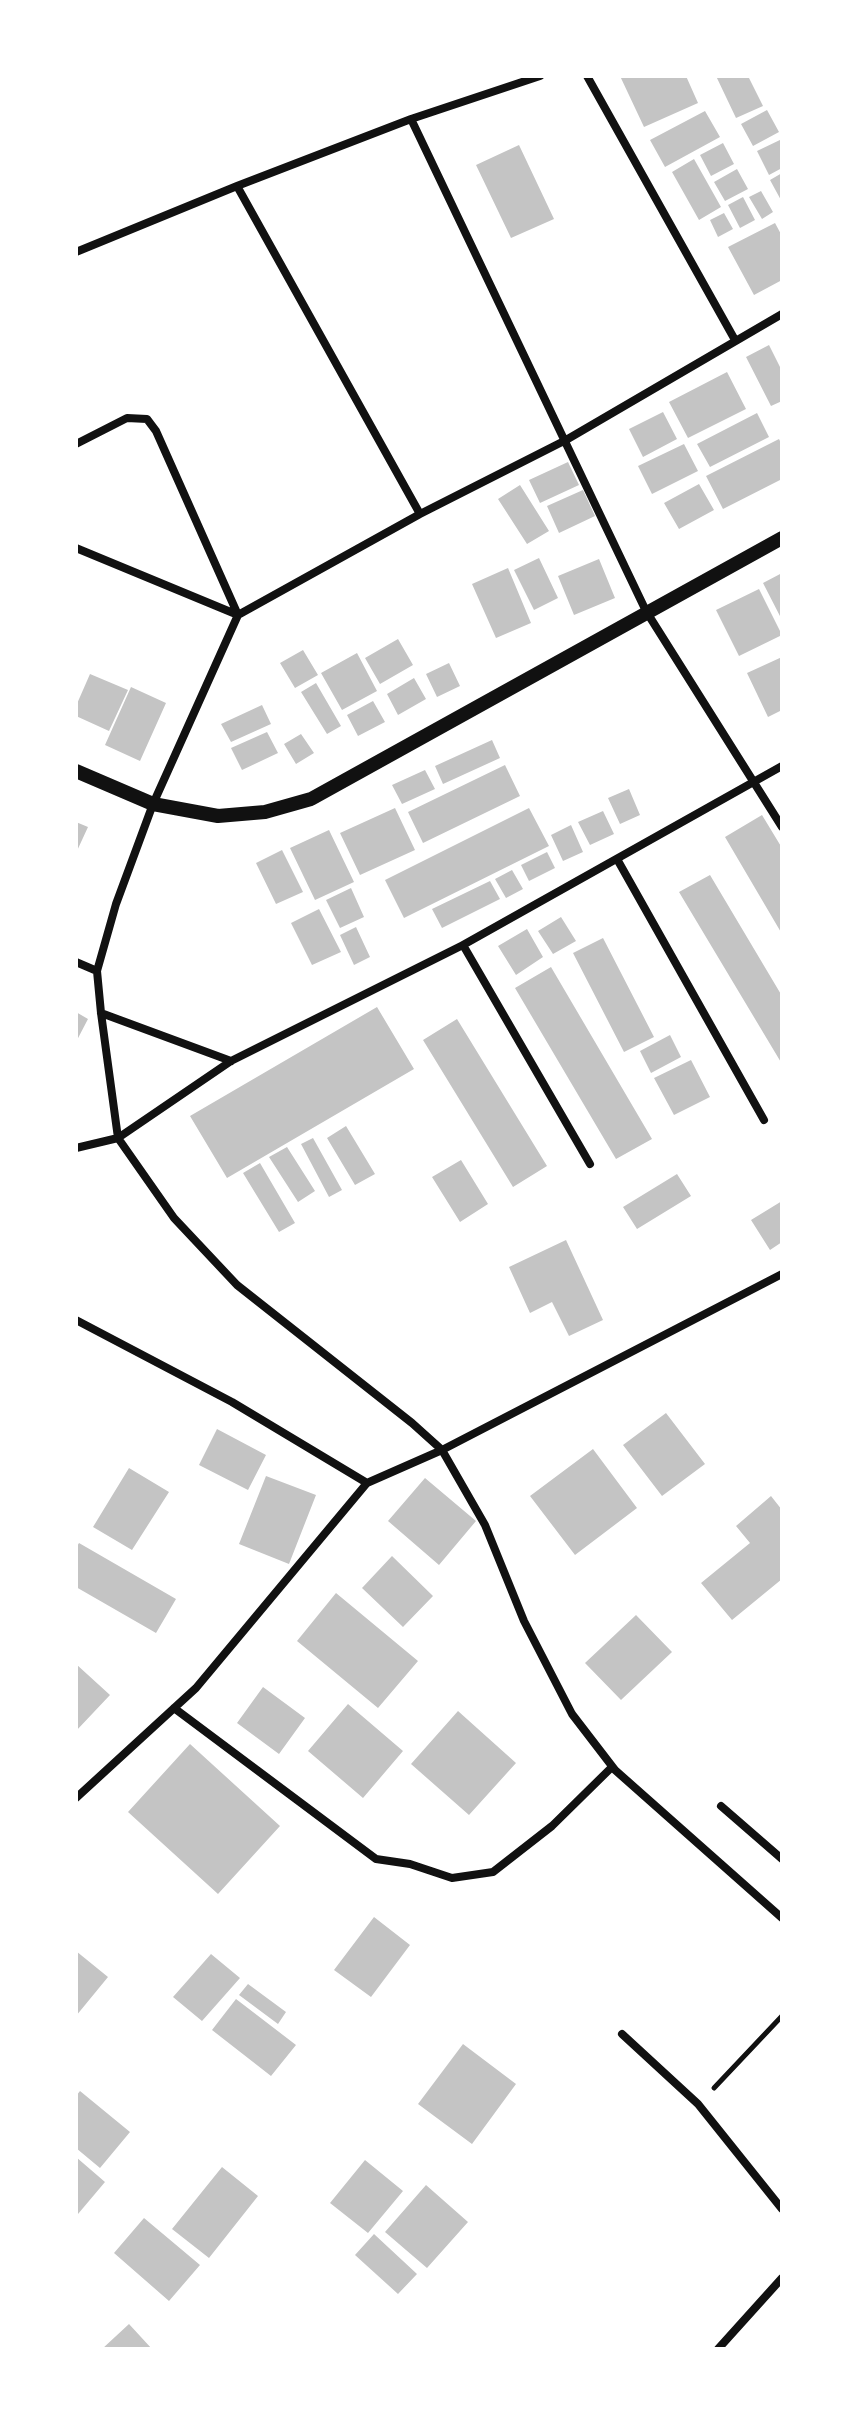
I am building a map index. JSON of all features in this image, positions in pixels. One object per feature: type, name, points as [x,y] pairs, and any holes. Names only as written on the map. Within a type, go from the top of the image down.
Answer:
[{"type":"street","points":[[76,252],[411,119],[540,76]]},
{"type":"street","points":[[587,76],[735,340]]},
{"type":"street","points":[[411,119],[646,611],[782,827]]},
{"type":"street","points":[[237,186],[420,514]]},
{"type":"street","points":[[782,314],[566,440],[420,514],[238,615],[153,804],[116,904],[97,971],[118,1138],[174,1218],[237,1285],[442,1450],[485,1525],[524,1621],[572,1714],[612,1767],[782,1918]]},
{"type":"street","points":[[76,444],[127,418],[147,419],[156,431],[238,615]]},
{"type":"street","points":[[76,771],[153,804],[218,816],[265,812],[311,799],[782,538]]},
{"type":"street","points":[[76,548],[238,615]]},
{"type":"street","points":[[76,1148],[118,1138],[231,1061],[463,945],[782,766]]},
{"type":"street","points":[[617,859],[764,1120]]},
{"type":"street","points":[[463,945],[590,1164]]},
{"type":"street","points":[[76,962],[97,971]]},
{"type":"street","points":[[101,1013],[231,1061]]},
{"type":"street","points":[[76,1798],[196,1688],[367,1483],[442,1450],[782,1274]]},
{"type":"street","points":[[76,1320],[232,1402],[367,1483]]},
{"type":"street","points":[[174,1708],[376,1859],[410,1864],[452,1878],[493,1872],[552,1826],[612,1767]]},
{"type":"street","points":[[721,1806],[782,1859]]},
{"type":"street","points":[[622,2034],[698,2104],[782,2209]]},
{"type":"street","points":[[718,2349],[782,2278]]},
{"type":"path","points":[[698,2104],[782,2016]]},
{"type":"building","points":[[620,76],[686,76],[698,103],[644,127]]},
{"type":"building","points":[[716,76],[748,76],[763,106],[736,118]]},
{"type":"building","points":[[767,110],[779,132],[753,146],[741,124]]},
{"type":"building","points":[[705,111],[720,137],[665,167],[650,140]]},
{"type":"building","points":[[782,139],[782,168],[769,175],[757,151]]},
{"type":"building","points":[[723,143],[734,164],[711,176],[700,155]]},
{"type":"building","points":[[519,145],[554,219],[511,238],[476,165]]},
{"type":"building","points":[[694,159],[721,207],[699,220],[672,172]]},
{"type":"building","points":[[737,169],[748,189],[725,201],[714,182]]},
{"type":"building","points":[[782,173],[782,202],[770,180]]},
{"type":"building","points":[[761,191],[773,212],[762,219],[749,197]]},
{"type":"building","points":[[743,197],[755,220],[740,228],[728,205]]},
{"type":"building","points":[[724,213],[733,229],[718,237],[710,220]]},
{"type":"building","points":[[775,223],[782,236],[782,280],[754,295],[728,247]]},
{"type":"building","points":[[769,345],[782,371],[782,401],[771,406],[746,357]]},
{"type":"building","points":[[727,372],[746,409],[688,438],[669,402]]},
{"type":"building","points":[[663,412],[677,439],[643,457],[629,429]]},
{"type":"building","points":[[757,413],[769,437],[710,467],[697,444]]},
{"type":"building","points":[[779,439],[782,445],[782,479],[723,509],[706,476]]},
{"type":"building","points":[[684,444],[698,471],[652,494],[638,466]]},
{"type":"building","points":[[568,462],[579,485],[540,503],[529,480]]},
{"type":"building","points":[[699,484],[714,510],[679,529],[664,503]]},
{"type":"building","points":[[520,485],[549,531],[527,544],[498,499]]},
{"type":"building","points":[[583,490],[595,516],[559,533],[547,506]]},
{"type":"building","points":[[539,558],[558,598],[534,610],[514,570]]},
{"type":"building","points":[[599,559],[615,598],[574,615],[558,576]]},
{"type":"building","points":[[508,568],[531,623],[496,638],[472,584]]},
{"type":"building","points":[[782,573],[782,620],[763,583]]},
{"type":"building","points":[[759,589],[782,635],[739,656],[716,610]]},
{"type":"building","points":[[398,639],[413,665],[380,684],[365,658]]},
{"type":"building","points":[[303,650],[318,675],[295,688],[280,663]]},
{"type":"building","points":[[357,653],[377,691],[342,710],[321,673]]},
{"type":"building","points":[[782,657],[782,710],[768,717],[747,673]]},
{"type":"building","points":[[449,663],[460,686],[437,697],[426,674]]},
{"type":"building","points":[[90,674],[128,690],[109,731],[76,716],[76,706]]},
{"type":"building","points":[[414,678],[426,699],[398,715],[387,694]]},
{"type":"building","points":[[316,683],[341,726],[327,734],[301,692]]},
{"type":"building","points":[[131,687],[166,703],[140,761],[105,745]]},
{"type":"building","points":[[373,701],[385,722],[358,736],[347,715]]},
{"type":"building","points":[[262,705],[271,724],[231,742],[221,724]]},
{"type":"building","points":[[267,732],[278,753],[242,770],[231,748]]},
{"type":"building","points":[[301,734],[314,753],[296,764],[284,744]]},
{"type":"building","points":[[492,740],[500,758],[443,784],[435,766]]},
{"type":"building","points":[[505,765],[520,796],[423,843],[408,812]]},
{"type":"building","points":[[425,770],[435,789],[402,804],[392,785]]},
{"type":"building","points":[[629,789],[640,815],[620,824],[608,798]]},
{"type":"building","points":[[395,808],[415,850],[360,875],[340,833]]},
{"type":"building","points":[[529,808],[549,846],[404,918],[385,880]]},
{"type":"building","points":[[603,811],[614,834],[590,845],[578,822]]},
{"type":"building","points":[[762,815],[782,848],[782,934],[725,837]]},
{"type":"building","points":[[76,822],[88,827],[76,853]]},
{"type":"building","points":[[571,825],[583,852],[563,861],[551,835]]},
{"type":"building","points":[[329,830],[354,882],[315,900],[290,848]]},
{"type":"building","points":[[282,850],[303,892],[276,904],[256,863]]},
{"type":"building","points":[[547,852],[555,868],[529,881],[521,865]]},
{"type":"building","points":[[512,870],[523,889],[506,898],[495,879]]},
{"type":"building","points":[[710,875],[782,996],[782,1064],[679,892]]},
{"type":"building","points":[[490,881],[500,899],[442,928],[432,909]]},
{"type":"building","points":[[351,888],[364,917],[340,928],[326,900]]},
{"type":"building","points":[[319,909],[341,952],[312,965],[291,923]]},
{"type":"building","points":[[561,917],[576,941],[553,954],[538,931]]},
{"type":"building","points":[[356,927],[370,957],[354,965],[340,935]]},
{"type":"building","points":[[527,929],[543,957],[516,975],[498,946]]},
{"type":"building","points":[[603,938],[654,1037],[624,1052],[573,953]]},
{"type":"building","points":[[551,967],[652,1139],[616,1159],[515,988]]},
{"type":"building","points":[[377,1007],[414,1069],[227,1178],[190,1116]]},
{"type":"building","points":[[76,1012],[88,1019],[76,1042]]},
{"type":"building","points":[[457,1019],[547,1166],[513,1187],[423,1040]]},
{"type":"building","points":[[670,1035],[681,1057],[651,1073],[640,1051]]},
{"type":"building","points":[[691,1060],[710,1097],[674,1115],[654,1078]]},
{"type":"building","points":[[346,1126],[375,1174],[355,1185],[327,1138]]},
{"type":"building","points":[[313,1138],[342,1190],[329,1197],[301,1144]]},
{"type":"building","points":[[287,1147],[315,1191],[298,1202],[269,1157]]},
{"type":"building","points":[[461,1160],[488,1204],[460,1222],[432,1177]]},
{"type":"building","points":[[260,1163],[295,1223],[279,1232],[243,1173]]},
{"type":"building","points":[[677,1174],[691,1196],[637,1229],[623,1207]]},
{"type":"building","points":[[782,1201],[782,1242],[770,1250],[751,1220]]},
{"type":"building","points":[[566,1240],[603,1320],[569,1336],[552,1302],[530,1313],[509,1267]]},
{"type":"building","points":[[666,1413],[705,1464],[662,1496],[623,1445]]},
{"type":"building","points":[[217,1429],[266,1455],[248,1490],[199,1465]]},
{"type":"building","points":[[593,1449],[637,1508],[575,1555],[530,1496]]},
{"type":"building","points":[[129,1468],[169,1492],[132,1550],[93,1527]]},
{"type":"building","points":[[266,1476],[316,1495],[289,1564],[239,1544]]},
{"type":"building","points":[[425,1478],[476,1521],[439,1565],[388,1521]]},
{"type":"building","points":[[771,1496],[782,1510],[782,1579],[732,1620],[701,1583],[750,1543],[736,1526]]},
{"type":"building","points":[[79,1543],[176,1599],[156,1633],[76,1587],[76,1548]]},
{"type":"building","points":[[392,1556],[433,1596],[403,1627],[362,1588]]},
{"type":"building","points":[[336,1593],[418,1661],[378,1708],[297,1641]]},
{"type":"building","points":[[636,1615],[672,1652],[621,1700],[585,1663]]},
{"type":"building","points":[[76,1664],[110,1695],[76,1731]]},
{"type":"building","points":[[263,1687],[305,1718],[279,1754],[237,1723]]},
{"type":"building","points":[[348,1704],[403,1751],[363,1798],[308,1751]]},
{"type":"building","points":[[458,1711],[516,1763],[469,1815],[411,1764]]},
{"type":"building","points":[[190,1744],[280,1826],[218,1894],[128,1812]]},
{"type":"building","points":[[374,1917],[410,1945],[371,1997],[334,1970]]},
{"type":"building","points":[[76,1951],[108,1977],[76,2016]]},
{"type":"building","points":[[211,1954],[240,1978],[202,2021],[173,1997]]},
{"type":"building","points":[[248,1984],[286,2012],[278,2024],[239,1995]]},
{"type":"building","points":[[236,1999],[296,2045],[271,2076],[212,2030]]},
{"type":"building","points":[[463,2044],[516,2084],[472,2144],[418,2104]]},
{"type":"building","points":[[80,2091],[130,2132],[100,2168],[76,2148],[76,2096]]},
{"type":"building","points":[[76,2157],[105,2182],[78,2214],[76,2212]]},
{"type":"building","points":[[365,2160],[403,2191],[368,2233],[330,2203]]},
{"type":"building","points":[[222,2167],[258,2196],[209,2258],[172,2229]]},
{"type":"building","points":[[426,2185],[468,2222],[427,2268],[385,2232]]},
{"type":"building","points":[[144,2218],[200,2265],[169,2301],[114,2253]]},
{"type":"building","points":[[374,2234],[417,2274],[398,2294],[355,2255]]},
{"type":"building","points":[[129,2324],[152,2349],[102,2349]]}]
